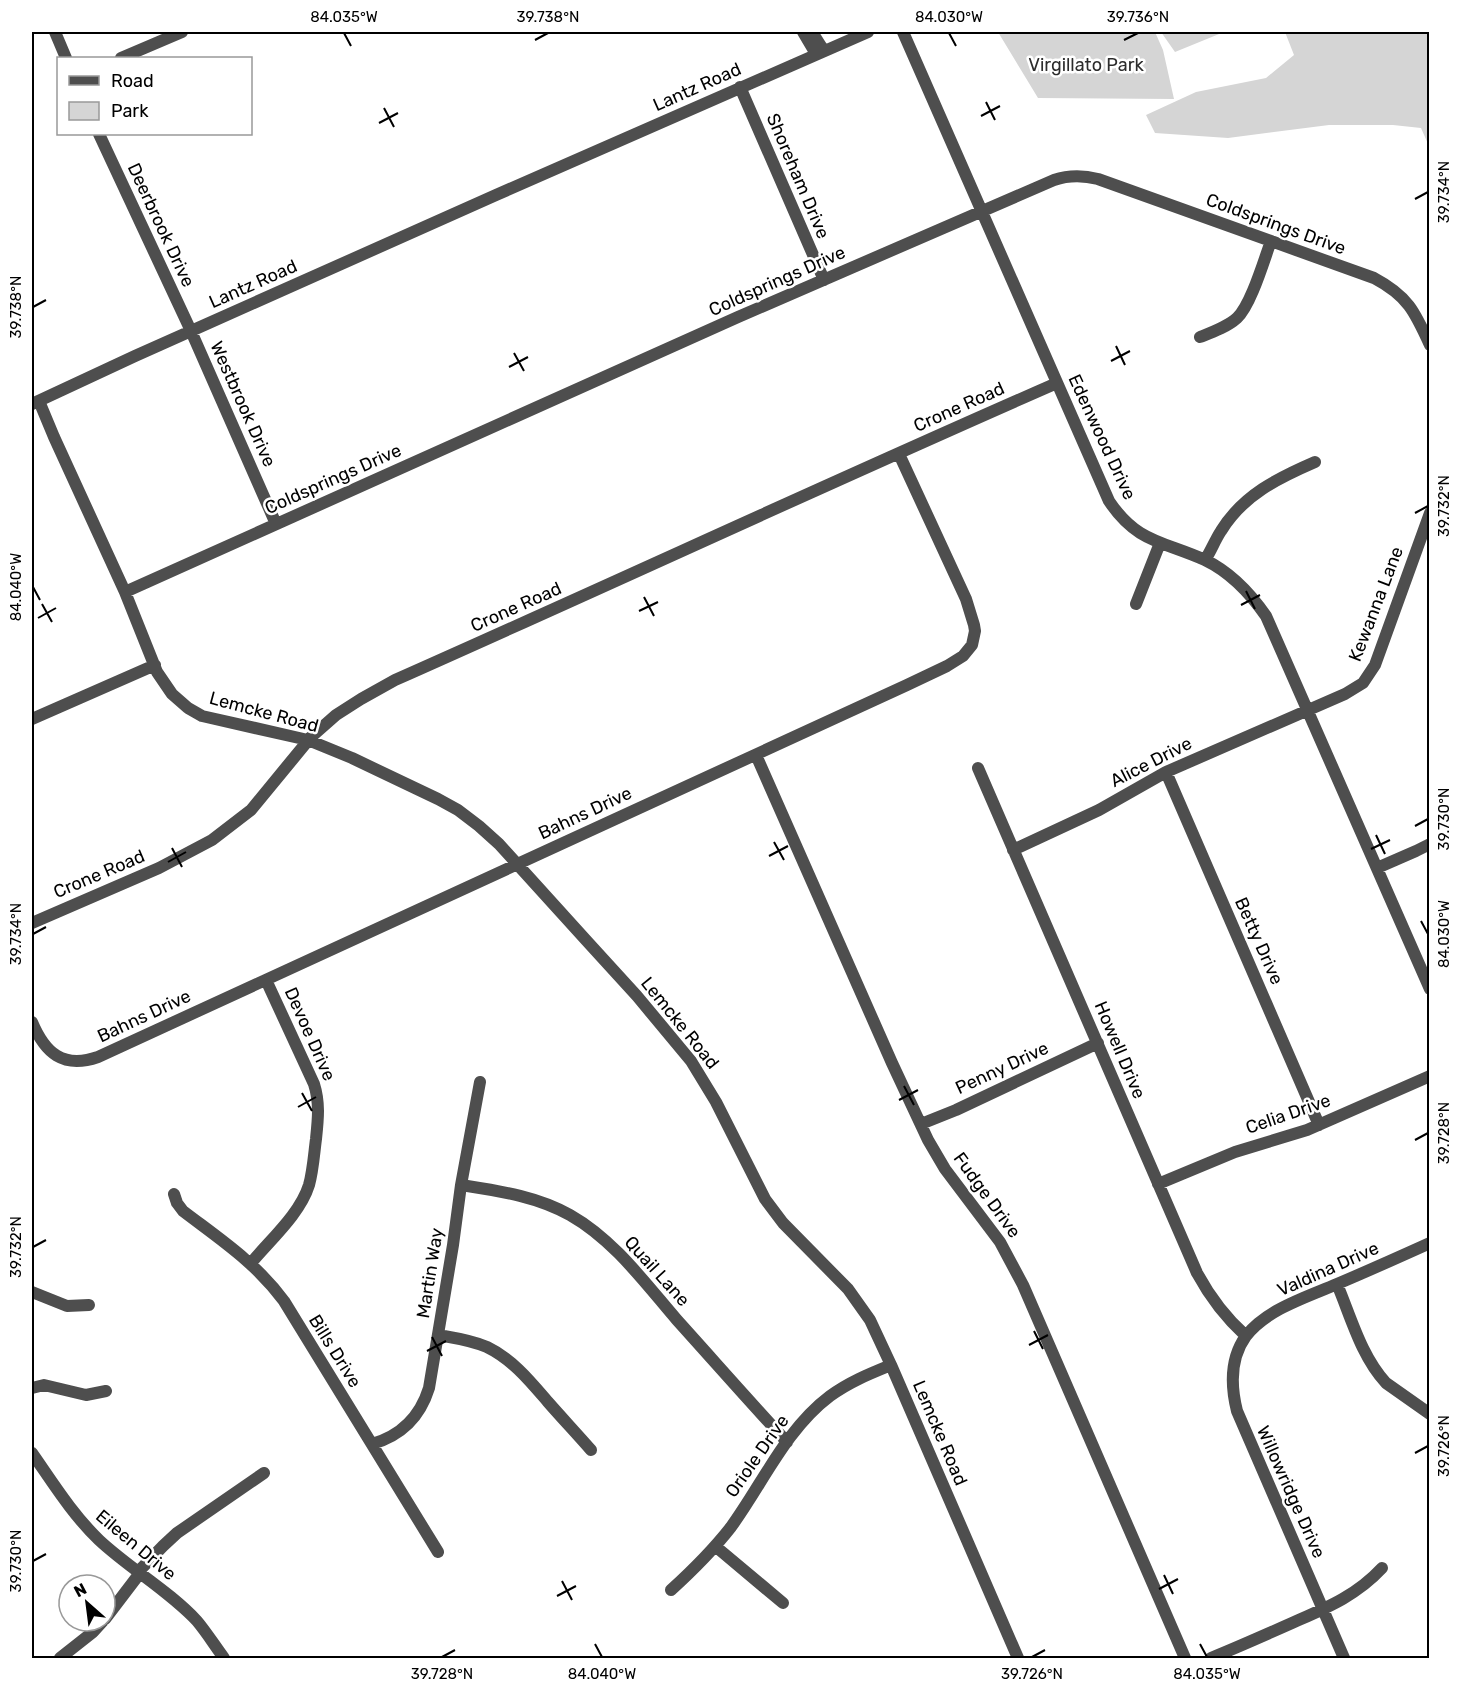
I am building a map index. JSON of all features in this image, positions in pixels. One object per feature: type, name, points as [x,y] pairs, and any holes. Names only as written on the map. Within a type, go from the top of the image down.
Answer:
[{"type":"street","points":[[54,32],[66,57]]},
{"type":"street","points":[[123,57],[182,32]]},
{"type":"street","points":[[803,32],[820,52]]},
{"type":"street","points":[[812,32],[820,52]]},
{"type":"street","name":"Lantz Road","points":[[154,665],[125,592],[54,436],[35,402],[868,32]]},
{"type":"street","name":"Edenwood Drive","points":[[903,32],[1109,501],[1122,519],[1147,537],[1222,570],[1262,609],[1430,988]]},
{"type":"street","name":"Shoreham Drive","points":[[740,87],[824,280]]},
{"type":"street","name":"Deerbrook Drive","points":[[99,135],[191,331]]},
{"type":"street","name":"Coldsprings Drive","points":[[125,592],[824,280],[1066,176],[1089,176],[1374,278],[1399,293],[1410,306],[1430,345]]},
{"type":"street","points":[[1200,337],[1226,326],[1243,312],[1271,241]]},
{"type":"street","name":"Westbrook Drive","points":[[191,331],[276,524]]},
{"type":"street","name":"Crone Road","points":[[32,923],[159,867],[212,840],[251,810],[308,740],[336,715],[395,680],[1057,383]]},
{"type":"street","name":"Bahns Drive","points":[[32,1022],[42,1041],[52,1053],[66,1061],[84,1061],[98,1057],[756,755],[947,666],[963,656],[972,645],[974,636],[974,625],[966,599],[899,454]]},
{"type":"street","points":[[1205,561],[1221,531],[1240,506],[1267,485],[1315,462]]},
{"type":"street","name":"Kewanna Lane","points":[[1308,710],[1352,690],[1371,672],[1426,533],[1430,513]]},
{"type":"street","points":[[1136,604],[1160,543]]},
{"type":"street","points":[[32,719],[154,665]]},
{"type":"street","name":"Lemcke Road","points":[[154,665],[166,687],[177,699],[202,716],[308,740],[400,780],[458,810],[479,826],[517,864],[637,996],[691,1061],[716,1102],[765,1199],[783,1222],[848,1289],[870,1320],[1018,1659]]},
{"type":"street","name":"Alice Drive","points":[[1013,850],[1099,810],[1166,772],[1308,710]]},
{"type":"street","name":"Fudge Drive","points":[[756,755],[887,1053],[921,1124],[945,1169],[1008,1255],[1023,1285],[1185,1659]]},
{"type":"street","name":"Howell Drive","points":[[978,768],[1197,1273],[1206,1291],[1246,1336]]},
{"type":"street","name":"Betty Drive","points":[[1166,772],[1319,1125]]},
{"type":"street","points":[[1377,868],[1430,844]]},
{"type":"street","name":"Devoe Drive","points":[[251,1263],[297,1210],[305,1196],[311,1176],[319,1115],[314,1084],[266,980]]},
{"type":"street","name":"Penny Drive","points":[[921,1124],[956,1110],[1098,1043]]},
{"type":"street","name":"Celia Drive","points":[[1158,1184],[1234,1152],[1299,1134],[1430,1076]]},
{"type":"street","name":"Martin Way","points":[[372,1444],[387,1439],[401,1430],[422,1406],[429,1388],[461,1185],[480,1082]]},
{"type":"street","name":"Quail Lane","points":[[461,1185],[496,1190],[537,1200],[568,1214],[594,1231],[633,1269],[787,1442]]},
{"type":"street","name":"Bills Drive","points":[[174,1194],[183,1211],[251,1263],[284,1301],[438,1552]]},
{"type":"street","name":"Valdina Drive","points":[[1246,1336],[1261,1322],[1288,1305],[1430,1243]]},
{"type":"street","points":[[1338,1284],[1362,1346],[1381,1377],[1430,1414]]},
{"type":"street","points":[[32,1292],[67,1306],[89,1305]]},
{"type":"street","points":[[438,1335],[477,1343],[510,1362],[591,1450]]},
{"type":"street","name":"Willowridge Drive","points":[[1246,1336],[1238,1350],[1233,1373],[1233,1392],[1237,1412],[1344,1659]]},
{"type":"street","name":"Oriole Drive","points":[[671,1590],[715,1546],[730,1527],[787,1442],[808,1415],[831,1395],[859,1378],[891,1365]]},
{"type":"street","points":[[32,1388],[44,1385],[86,1395],[106,1391]]},
{"type":"street","name":"Eileen Drive","points":[[32,1453],[58,1492],[87,1528],[110,1550],[197,1621],[224,1659]]},
{"type":"street","points":[[117,1603],[139,1573],[177,1533],[264,1473]]},
{"type":"street","points":[[715,1546],[783,1603]]},
{"type":"street","points":[[1211,1659],[1323,1610],[1357,1591],[1382,1568]]},
{"type":"street","points":[[60,1659],[92,1633]]},
{"type":"green space","name":"Virgillato Park","points":[[998,32],[1155,32],[1163,50],[1174,99],[1038,98]]},
{"type":"green space","points":[[1161,32],[1224,32],[1175,52]]},
{"type":"green space","points":[[1285,32],[1429,32],[1429,146],[1421,128],[1393,125],[1329,125],[1228,138],[1155,133],[1146,115],[1196,92],[1266,78],[1294,55]]}]
